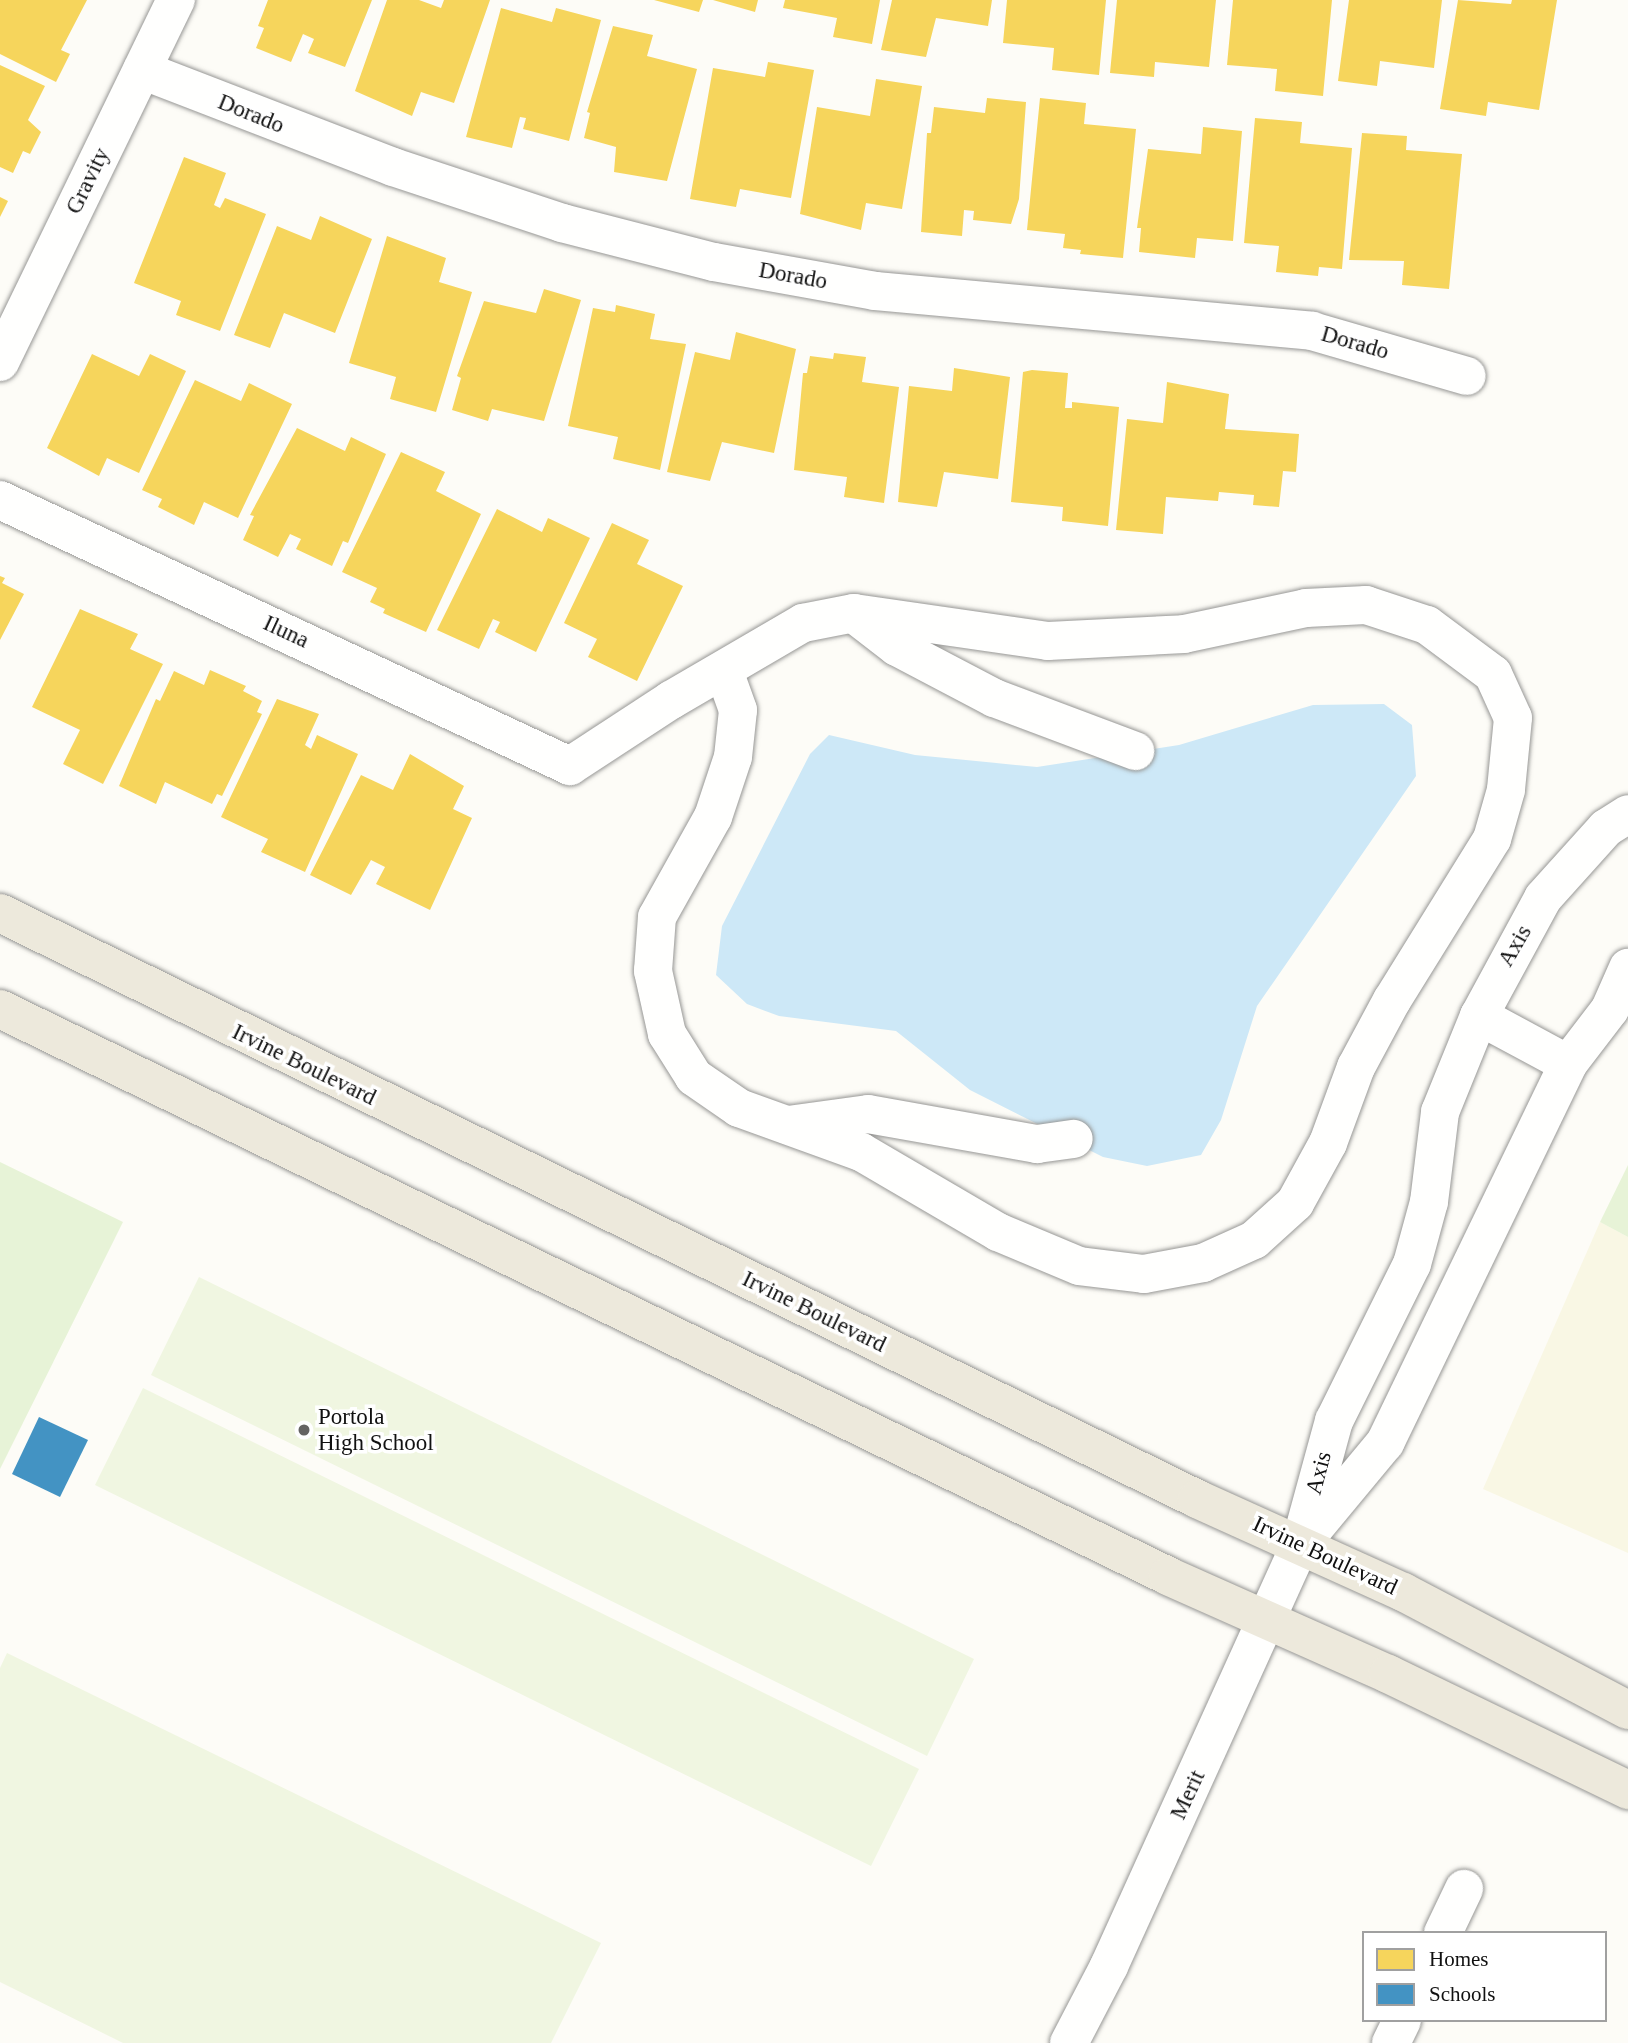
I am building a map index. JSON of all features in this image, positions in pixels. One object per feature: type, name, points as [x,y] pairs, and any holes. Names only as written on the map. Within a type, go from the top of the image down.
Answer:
[{"type":"main road","name":"Irvine Boulevard","points":[[0,913],[1197,1499],[1403,1592],[1628,1710]]},
{"type":"main road","points":[[0,1009],[1168,1576],[1264,1618],[1628,1790]]},
{"type":"street","name":"Gravity","points":[[0,362],[176,0]]},
{"type":"street","name":"Dorado","points":[[142,70],[393,167],[562,223],[714,262],[875,291],[1312,331],[1467,376]]},
{"type":"street","name":"Iluna","points":[[0,500],[570,766],[724,671]]},
{"type":"street","points":[[1366,605],[1427,625],[1493,674],[1513,718],[1506,790],[1492,839],[1392,1000],[1356,1067],[1328,1143],[1294,1203],[1254,1240],[1203,1263],[1144,1275],[1079,1266],[998,1232],[861,1152],[739,1108],[694,1077],[667,1034],[653,971],[657,918],[713,817],[733,757],[738,710],[724,671],[803,623],[854,613],[1048,640],[1184,634],[1306,608],[1366,605]]},
{"type":"street","points":[[854,613],[897,647],[981,692],[1071,730],[1135,751]]},
{"type":"street","name":"Axis","points":[[1300,1545],[1334,1421],[1412,1264],[1429,1202],[1440,1112],[1479,1016],[1543,898],[1606,828],[1628,814]]},
{"type":"street","name":"Axis","points":[[1300,1545],[1385,1443],[1568,1064],[1610,1009],[1628,968]]},
{"type":"street","points":[[1479,1016],[1568,1064]]},
{"type":"street","points":[[786,1125],[868,1114],[1037,1144],[1074,1139]]},
{"type":"street","name":"Merit","points":[[1069,2043],[1223,1720],[1264,1618],[1300,1545]]},
{"type":"street","points":[[1444,1931],[1464,1889]]},
{"type":"street","points":[[1391,2043],[1401,2022]]},
{"type":"shaded area","points":[[1600,1222],[1628,1237],[1628,1553],[1483,1489]]},
{"type":"green space","points":[[0,1162],[123,1222],[0,1469]]},
{"type":"green space","points":[[1628,1165],[1628,1237],[1600,1222]]},
{"type":"green space","points":[[199,1277],[974,1659],[927,1756],[151,1375]]},
{"type":"green space","points":[[143,1388],[919,1769],[871,1866],[95,1485]]},
{"type":"green space","points":[[7,1653],[601,1943],[551,2043],[123,2043],[0,1982],[0,1668]]},
{"type":"water","points":[[1384,704],[1412,725],[1416,776],[1257,1006],[1221,1120],[1201,1155],[1147,1166],[1103,1157],[970,1090],[896,1031],[779,1016],[747,1004],[716,975],[722,926],[810,754],[829,735],[915,755],[1037,767],[1179,745],[1313,705]]},
{"type":"building: Homes","points":[[0,0],[87,0],[61,50],[70,54],[56,82],[0,54]]},
{"type":"building: Homes","points":[[268,0],[372,0],[345,67],[308,53],[314,39],[303,34],[291,62],[256,48],[264,28],[258,26]]},
{"type":"building: Homes","points":[[387,0],[419,0],[441,8],[444,0],[490,0],[454,103],[421,92],[412,116],[355,91]]},
{"type":"building: Homes","points":[[654,0],[703,0],[699,12]]},
{"type":"building: Homes","points":[[713,0],[758,0],[755,12]]},
{"type":"building: Homes","points":[[785,0],[880,0],[872,44],[833,37],[837,18],[783,8]]},
{"type":"building: Homes","points":[[892,0],[992,0],[988,26],[936,18],[926,57],[881,50]]},
{"type":"building: Homes","points":[[1007,0],[1106,0],[1099,75],[1052,70],[1054,48],[1003,43]]},
{"type":"building: Homes","points":[[1117,0],[1216,0],[1209,67],[1155,62],[1154,77],[1110,73]]},
{"type":"building: Homes","points":[[1233,0],[1332,0],[1323,96],[1275,91],[1277,69],[1227,65]]},
{"type":"building: Homes","points":[[1349,0],[1442,0],[1434,68],[1380,61],[1377,86],[1338,81]]},
{"type":"building: Homes","points":[[1458,0],[1511,4],[1512,0],[1557,0],[1539,110],[1488,102],[1486,116],[1440,109]]},
{"type":"building: Homes","points":[[501,8],[552,22],[556,8],[601,20],[569,141],[523,129],[526,118],[520,117],[512,148],[466,137]]},
{"type":"building: Homes","points":[[613,26],[653,35],[647,56],[697,69],[667,181],[614,172],[616,147],[584,138],[590,113],[587,112]]},
{"type":"building: Homes","points":[[768,62],[814,70],[791,198],[740,189],[736,207],[690,199],[713,68],[765,77]]},
{"type":"building: Homes","points":[[0,65],[45,86],[28,120],[41,132],[30,154],[23,151],[13,173],[0,167]]},
{"type":"building: Homes","points":[[876,79],[922,86],[902,209],[866,203],[861,230],[800,214],[817,107],[870,116]]},
{"type":"building: Homes","points":[[987,98],[1026,102],[1019,199],[1011,224],[973,220],[974,211],[964,210],[962,236],[921,232],[927,133],[931,133],[934,107],[985,113]]},
{"type":"building: Homes","points":[[1040,98],[1086,103],[1084,124],[1136,129],[1123,258],[1080,254],[1081,250],[1063,248],[1065,234],[1027,230]]},
{"type":"building: Homes","points":[[1255,118],[1302,122],[1300,143],[1352,148],[1342,269],[1319,267],[1318,276],[1276,272],[1279,246],[1244,243]]},
{"type":"building: Homes","points":[[1203,127],[1242,131],[1233,241],[1197,238],[1195,258],[1139,252],[1141,228],[1137,228],[1148,149],[1201,154]]},
{"type":"building: Homes","points":[[1362,133],[1407,136],[1406,150],[1462,154],[1449,289],[1402,285],[1404,261],[1349,260]]},
{"type":"building: Homes","points":[[184,157],[226,173],[214,205],[220,208],[225,198],[266,214],[220,331],[176,315],[181,301],[134,283]]},
{"type":"building: Homes","points":[[0,197],[8,201],[0,217]]},
{"type":"building: Homes","points":[[320,216],[372,239],[335,333],[284,313],[270,348],[234,335],[277,226],[311,240]]},
{"type":"building: Homes","points":[[387,236],[446,258],[439,282],[472,292],[436,412],[390,399],[396,377],[349,363]]},
{"type":"building: Homes","points":[[544,289],[581,300],[544,421],[492,409],[488,421],[452,410],[461,378],[457,376],[484,301],[536,313]]},
{"type":"building: Homes","points":[[616,305],[655,314],[650,339],[686,344],[660,470],[613,459],[618,437],[568,426],[593,308],[615,312]]},
{"type":"building: Homes","points":[[736,332],[796,349],[774,453],[722,442],[710,481],[667,472],[695,352],[730,360]]},
{"type":"building: Homes","points":[[834,353],[866,357],[862,382],[899,387],[884,503],[844,497],[847,477],[794,470],[803,373],[807,373],[810,356],[833,359]]},
{"type":"building: Homes","points":[[92,354],[139,376],[150,354],[186,371],[139,473],[107,458],[99,476],[47,448]]},
{"type":"building: Homes","points":[[954,368],[1010,377],[998,479],[944,472],[937,507],[898,502],[909,386],[952,391]]},
{"type":"building: Homes","points":[[1032,370],[1068,373],[1065,408],[1072,408],[1072,402],[1119,407],[1108,526],[1062,521],[1063,507],[1011,502],[1023,372]]},
{"type":"building: Homes","points":[[195,380],[241,401],[249,383],[292,404],[238,518],[204,502],[194,525],[158,507],[162,499],[142,490]]},
{"type":"building: Homes","points":[[1167,382],[1229,394],[1225,429],[1299,434],[1296,472],[1283,471],[1279,507],[1253,505],[1254,495],[1219,492],[1218,501],[1166,497],[1163,534],[1116,530],[1127,419],[1163,423]]},
{"type":"building: Homes","points":[[297,428],[345,451],[351,437],[386,454],[348,543],[343,541],[332,566],[296,549],[301,539],[290,534],[278,557],[243,540],[254,516],[250,515]]},
{"type":"building: Homes","points":[[401,452],[445,472],[436,491],[481,514],[426,632],[383,613],[385,609],[370,602],[377,588],[342,572]]},
{"type":"building: Homes","points":[[497,509],[542,532],[548,518],[590,538],[536,652],[495,632],[500,622],[493,619],[479,649],[437,630]]},
{"type":"building: Homes","points":[[612,523],[649,540],[637,564],[683,586],[637,681],[588,657],[597,639],[564,623]]},
{"type":"building: Homes","points":[[0,576],[5,578],[2,583],[24,594],[0,640]]},
{"type":"building: Homes","points":[[80,609],[138,634],[130,649],[163,664],[103,784],[63,764],[80,730],[32,707]]},
{"type":"building: Homes","points":[[210,670],[246,686],[243,691],[262,701],[257,712],[262,714],[222,796],[217,794],[212,804],[165,782],[156,804],[119,786],[156,699],[160,701],[174,671],[204,685]]},
{"type":"building: Homes","points":[[277,699],[319,714],[305,745],[311,749],[317,735],[358,754],[305,872],[261,852],[268,839],[221,817]]},
{"type":"building: Homes","points":[[410,754],[464,786],[453,809],[472,818],[430,910],[376,884],[385,867],[371,860],[351,895],[310,875],[361,775],[393,790]]},
{"type":"building: Schools","points":[[39,1417],[88,1440],[60,1497],[12,1474]]},
{"type":"place","name":"Portola High School","points":[[304,1430]]}]
